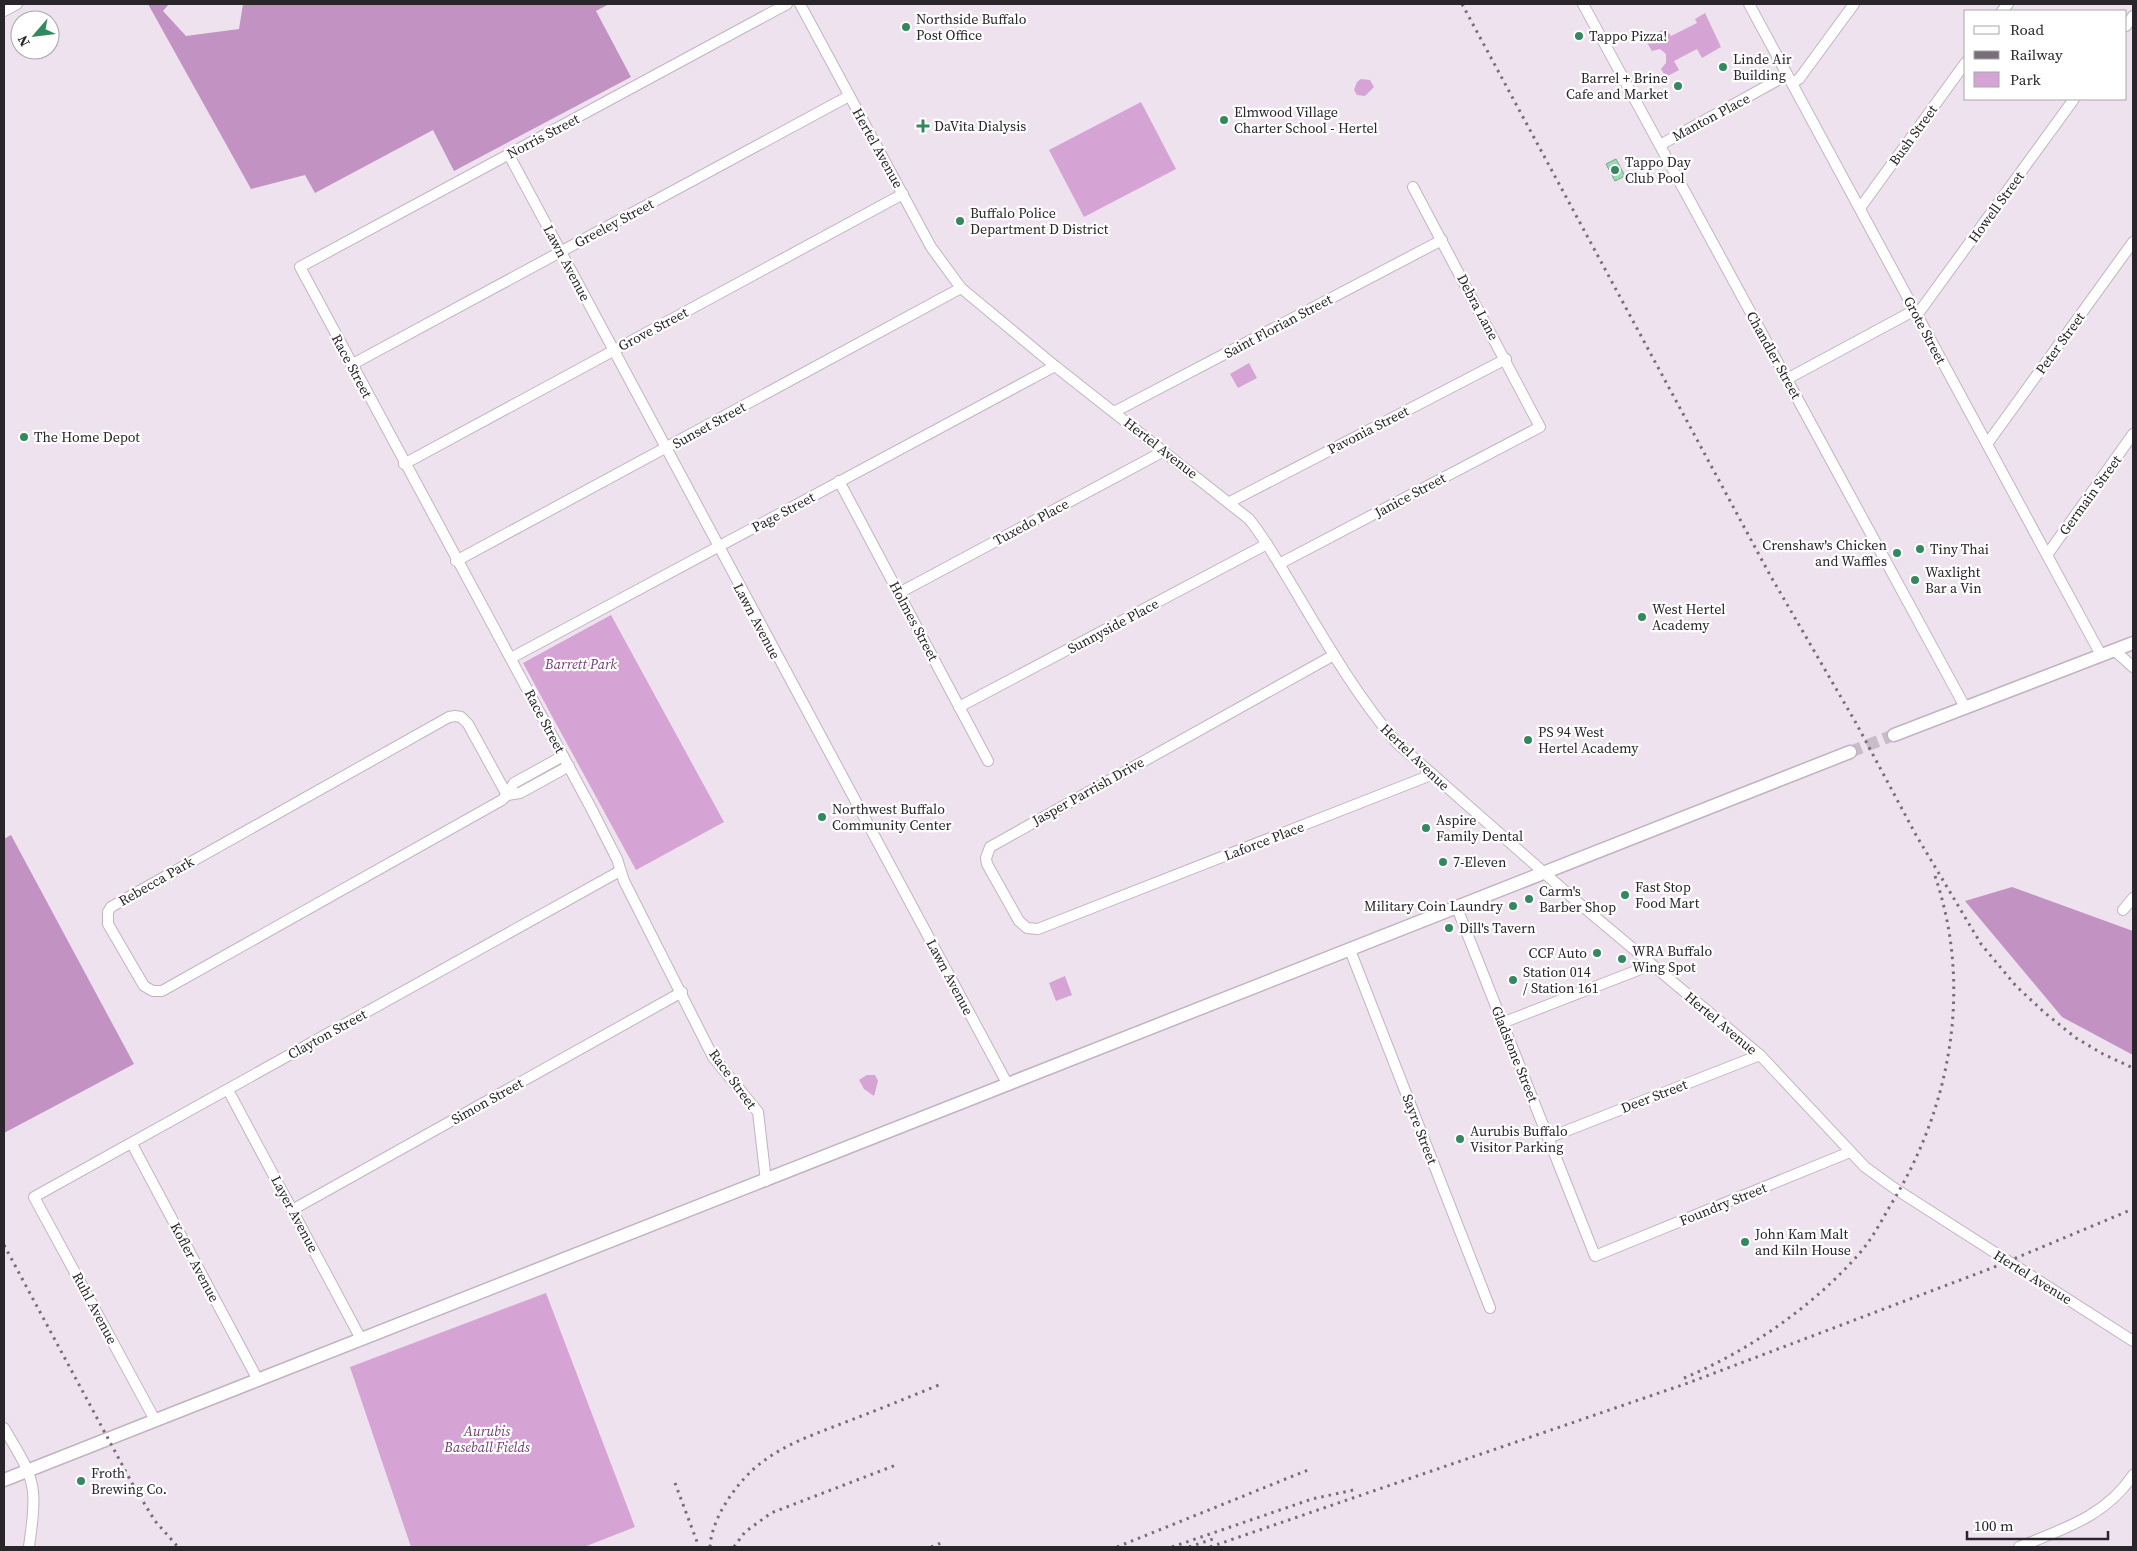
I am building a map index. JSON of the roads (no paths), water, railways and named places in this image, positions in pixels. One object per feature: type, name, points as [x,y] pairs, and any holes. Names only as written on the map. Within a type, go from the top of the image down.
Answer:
[{"type":"main road","points":[[1894,735],[2133,643]]},
{"type":"main road","points":[[4,1480],[1850,752]]},
{"type":"street","points":[[4,11],[17,4]]},
{"type":"street","name":"Norris Street","points":[[300,268],[787,4]]},
{"type":"street","name":"Hertel Avenue","points":[[800,4],[931,247],[961,288],[1055,366],[1250,519],[1372,714],[1397,743],[1544,873],[1760,1054],[1866,1167],[1894,1188],[2133,1341]]},
{"type":"street","name":"Chandler Street","points":[[1584,4],[1965,707]]},
{"type":"street","name":"Grote Street","points":[[1749,4],[2101,655]]},
{"type":"street","name":"Manton Place","points":[[1660,144],[1790,79],[1799,79],[1854,4]]},
{"type":"street","name":"Bush Street","points":[[1860,208],[1964,65]]},
{"type":"street","name":"Greeley Street","points":[[352,365],[849,96]]},
{"type":"street","name":"Howell Street","points":[[1787,379],[1916,313],[2073,100]]},
{"type":"street","name":"Lawn Avenue","points":[[509,155],[1008,1085]]},
{"type":"street","name":"Debra Lane","points":[[1413,187],[1506,359],[1540,427]]},
{"type":"street","name":"Grove Street","points":[[404,464],[903,194]]},
{"type":"street","name":"Saint Florian Street","points":[[1114,412],[1442,240]]},
{"type":"street","name":"Peter Street","points":[[1987,444],[2133,242]]},
{"type":"street","name":"Race Street","points":[[300,268],[456,561],[511,658],[618,858],[620,871],[713,1057],[758,1112],[766,1181]]},
{"type":"street","name":"Sunset Street","points":[[456,561],[961,288]]},
{"type":"street","name":"Pavonia Street","points":[[1230,502],[1506,359]]},
{"type":"street","name":"Page Street","points":[[511,658],[1055,366]]},
{"type":"street","name":"Janice Street","points":[[1279,564],[1540,427]]},
{"type":"street","name":"Germain Street","points":[[2047,555],[2133,434]]},
{"type":"street","name":"Tuxedo Place","points":[[899,593],[1164,451]]},
{"type":"street","name":"Holmes Street","points":[[839,482],[988,761]]},
{"type":"street","name":"Sunnyside Place","points":[[959,707],[1267,544]]},
{"type":"street","points":[[2114,650],[2133,667]]},
{"type":"street","name":"Jasper Parrish Drive","points":[[1096,907],[1038,930],[1027,928],[1019,922],[987,864],[987,851],[994,844],[1334,655]]},
{"type":"street","name":"Rebecca Park","points":[[507,794],[468,724],[460,717],[449,717],[115,904],[108,912],[108,924],[144,986],[152,991],[162,991],[493,805],[507,794],[514,783],[563,756]]},
{"type":"street","name":"Rebecca Park","points":[[507,794],[520,794],[569,766]]},
{"type":"street","name":"Laforce Place","points":[[1096,907],[1431,774]]},
{"type":"street","name":"Clayton Street","points":[[34,1197],[620,871]]},
{"type":"street","points":[[2123,910],[2133,898]]},
{"type":"street","name":"Gladstone Street","points":[[1457,908],[1595,1256]]},
{"type":"street","name":"Sayre Street","points":[[1350,950],[1490,1308]]},
{"type":"street","points":[[1502,1023],[1651,964]]},
{"type":"street","name":"Simon Street","points":[[292,1210],[682,992]]},
{"type":"street","name":"Deer Street","points":[[1548,1138],[1760,1054]]},
{"type":"street","name":"Layer Avenue","points":[[228,1090],[361,1339]]},
{"type":"street","name":"Kofler Avenue","points":[[132,1144],[258,1380]]},
{"type":"street","name":"Foundry Street","points":[[1595,1256],[1850,1152]]},
{"type":"street","name":"Ruhl Avenue","points":[[34,1197],[155,1420]]},
{"type":"street","points":[[4,1428],[27,1471],[33,1492],[29,1547]]},
{"type":"street","points":[[2019,1547],[2067,1528],[2105,1508],[2133,1475]]},
{"type":"tunnel","points":[[1850,752],[1894,735]]},
{"type":"railway","points":[[1462,4],[1770,575],[1856,723],[1916,835],[1981,944],[2016,986],[2045,1013],[2076,1038],[2103,1054],[2133,1068]]},
{"type":"railway","points":[[1684,1378],[1734,1354],[1758,1339],[1782,1323],[1826,1288],[1868,1243],[1911,1168],[1928,1129],[1941,1088],[1950,1046],[1954,1003],[1953,961],[1946,918],[1935,876]]},
{"type":"railway","points":[[1210,1547],[1688,1383],[1992,1268],[2133,1209]]},
{"type":"railway","points":[[4,1245],[133,1485],[155,1521],[178,1547]]},
{"type":"railway","points":[[710,1547],[716,1522],[729,1498],[741,1482],[768,1458],[798,1441],[939,1385]]},
{"type":"railway","points":[[734,1547],[745,1532],[771,1513],[896,1465]]},
{"type":"railway","points":[[1117,1547],[1308,1470]]},
{"type":"railway","points":[[675,1483],[699,1547]]},
{"type":"railway","points":[[1172,1547],[1312,1499],[1358,1489]]},
{"type":"railway","points":[[1189,1547],[1216,1538]]},
{"type":"railway","points":[[931,1547],[941,1543]]},
{"type":"place","name":"Northside Buffalo Post Office","points":[[906,27]]},
{"type":"place","name":"Tappo Pizza!","points":[[1579,36]]},
{"type":"place","name":"Linde Air Building","points":[[1723,67]]},
{"type":"place","name":"Barrel + Brine Cafe and Market","points":[[1678,86]]},
{"type":"place","name":"Elmwood Village Charter School - Hertel","points":[[1224,120]]},
{"type":"place","name":"DaVita Dialysis","points":[[923,126]]},
{"type":"place","name":"Tappo Day Club Pool","points":[[1615,170]]},
{"type":"place","name":"Buffalo Police Department D District","points":[[960,221]]},
{"type":"place","name":"The Home Depot","points":[[24,437]]},
{"type":"place","name":"Tiny Thai","points":[[1920,549]]},
{"type":"place","name":"Crenshaw's Chicken and Waffles","points":[[1897,553]]},
{"type":"place","name":"Waxlight Bar a Vin","points":[[1915,580]]},
{"type":"place","name":"West Hertel Academy","points":[[1642,617]]},
{"type":"place","name":"PS 94 West Hertel Academy","points":[[1528,740]]},
{"type":"place","name":"Northwest Buffalo Community Center","points":[[822,817]]},
{"type":"place","name":"Aspire Family Dental","points":[[1426,828]]},
{"type":"place","name":"7-Eleven","points":[[1443,862]]},
{"type":"place","name":"Fast Stop Food Mart","points":[[1625,895]]},
{"type":"place","name":"Carm's Barber Shop","points":[[1529,899]]},
{"type":"place","name":"Military Coin Laundry","points":[[1513,906]]},
{"type":"place","name":"Dill's Tavern","points":[[1449,928]]},
{"type":"place","name":"CCF Auto","points":[[1597,953]]},
{"type":"place","name":"WRA Buffalo Wing Spot","points":[[1622,959]]},
{"type":"place","name":"Station 014 / Station 161","points":[[1513,980]]},
{"type":"place","name":"Aurubis Buffalo Visitor Parking","points":[[1460,1139]]},
{"type":"place","name":"John Kam Malt and Kiln House","points":[[1745,1242]]},
{"type":"place","name":"Froth Brewing Co.","points":[[81,1481]]},
{"type":"park label","name":"Barrett Park","points":[[581,664]]},
{"type":"park label","name":"Aurubis Baseball Fields","points":[[487,1439]]}]
